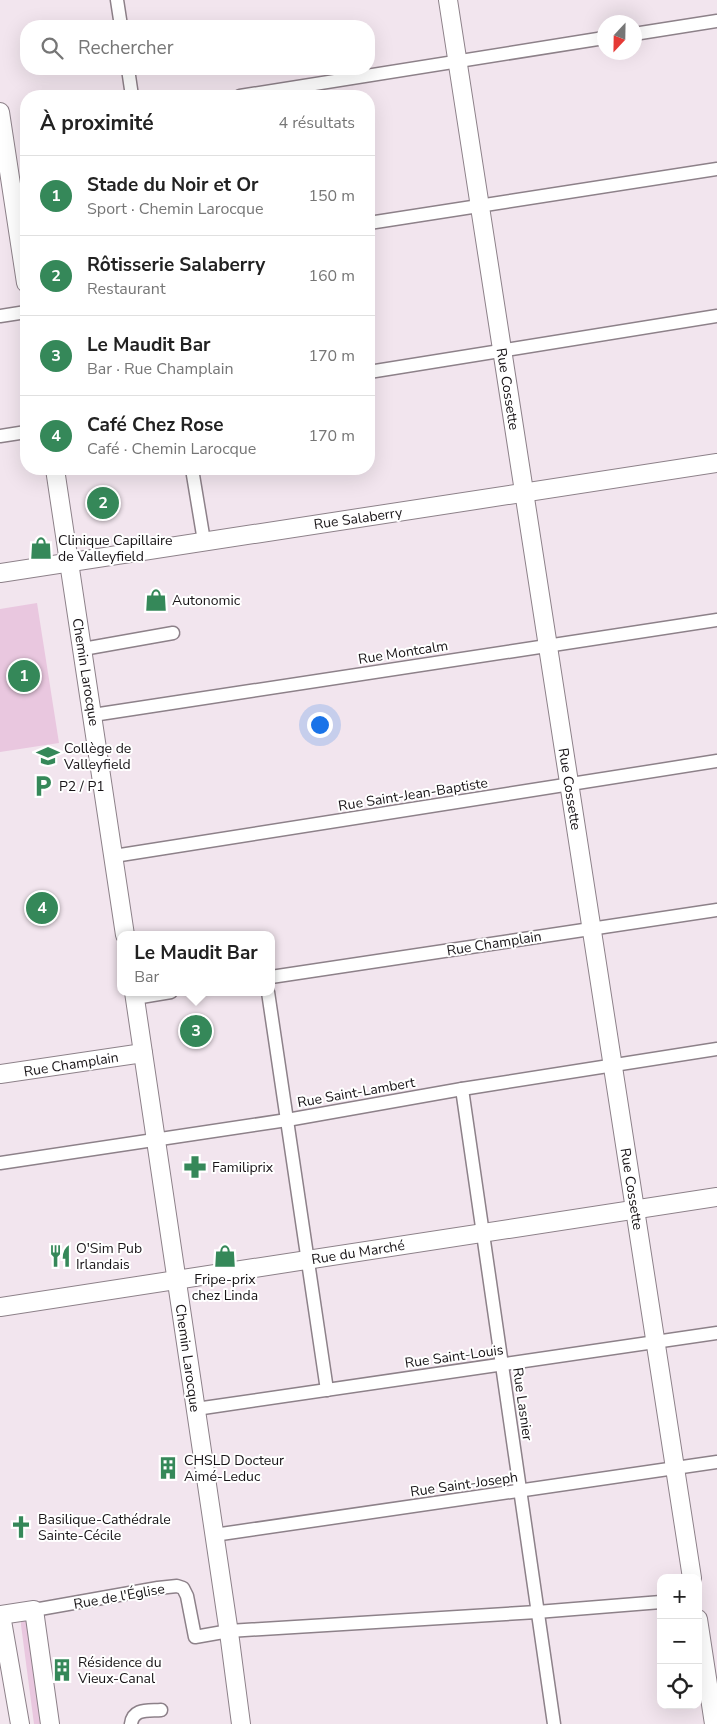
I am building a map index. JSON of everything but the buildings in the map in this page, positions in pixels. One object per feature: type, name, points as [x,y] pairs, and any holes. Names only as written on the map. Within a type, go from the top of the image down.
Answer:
[{"type":"street","points":[[117,0],[120,20]]},
{"type":"street","name":"Rue Cossette","points":[[448,0],[691,1574]]},
{"type":"street","points":[[642,33],[717,21]]},
{"type":"street","points":[[375,74],[597,39]]},
{"type":"street","points":[[129,75],[131,90]]},
{"type":"street","points":[[277,90],[371,75]]},
{"type":"street","points":[[0,112],[6,187],[20,254]]},
{"type":"street","points":[[375,221],[717,169]]},
{"type":"street","points":[[0,316],[20,313]]},
{"type":"street","points":[[375,371],[717,316]]},
{"type":"street","points":[[0,436],[20,433]]},
{"type":"street","name":"Rue Salaberry","points":[[0,573],[717,463]]},
{"type":"street","name":"Chemin Larocque","points":[[56,475],[124,931]]},
{"type":"street","points":[[193,475],[204,541]]},
{"type":"street","name":"Rue Montcalm","points":[[93,714],[717,620]]},
{"type":"street","points":[[83,649],[173,633]]},
{"type":"street","name":"Rue Saint-Jean-Baptiste","points":[[114,856],[717,761]]},
{"type":"street","name":"Rue Champlain","points":[[275,976],[717,910]]},
{"type":"street","name":"Chemin Larocque","points":[[134,996],[229,1631],[241,1724]]},
{"type":"street","points":[[269,996],[328,1390]]},
{"type":"street","name":"Rue Saint-Lambert","points":[[0,1163],[156,1138],[287,1120],[462,1089],[717,1049]]},
{"type":"street","name":"Rue Champlain","points":[[0,1074],[143,1053]]},
{"type":"street","name":"Rue Lasnier","points":[[462,1089],[554,1724]]},
{"type":"street","name":"Rue du Marché","points":[[0,1307],[717,1197]]},
{"type":"street","name":"Rue Saint-Louis","points":[[196,1409],[717,1333]]},
{"type":"street","name":"Rue Saint-Joseph","points":[[214,1535],[717,1462]]},
{"type":"street","name":"Rue de l'Église","points":[[1,1615],[177,1586],[183,1588],[187,1596],[195,1637],[229,1631]]},
{"type":"street","points":[[229,1631],[538,1612],[657,1602]]},
{"type":"street","points":[[34,1610],[50,1724]]},
{"type":"street","points":[[1,1615],[20,1724]]},
{"type":"street","points":[[702,1646],[714,1724]]},
{"type":"street","points":[[131,1724],[133,1715],[137,1712],[161,1710]]},
{"type":"shaded area","points":[[37,603],[59,743],[0,752],[0,609]]},
{"type":"shaded area","points":[[25,1619],[29,1625],[43,1724],[34,1724],[21,1625],[21,1620]]},
{"type":"place","name":"Rôtisserie Salaberry","points":[[103,503]]},
{"type":"place","name":"Clinique Capillaire de Valleyfield","points":[[41,548]]},
{"type":"place","name":"Autonomic","points":[[156,600]]},
{"type":"place","name":"Stade du Noir et Or","points":[[24,676]]},
{"type":"place","name":"Collège de Valleyfield","points":[[48,756]]},
{"type":"place","name":"P2 / P1","points":[[43,786]]},
{"type":"place","name":"Café Chez Rose","points":[[42,908]]},
{"type":"place","name":"Le Maudit Bar","points":[[196,1031]]},
{"type":"place","name":"Familiprix","points":[[195,1167]]},
{"type":"place","name":"O'Sim Pub Irlandais","points":[[60,1256]]},
{"type":"place","name":"Fripe-prix chez Linda","points":[[225,1256]]},
{"type":"place","name":"CHSLD Docteur Aimé-Leduc","points":[[168,1468]]},
{"type":"place","name":"Basilique-Cathédrale Sainte-Cécile","points":[[21,1527]]},
{"type":"place","name":"Résidence du Vieux-Canal","points":[[62,1670]]}]
